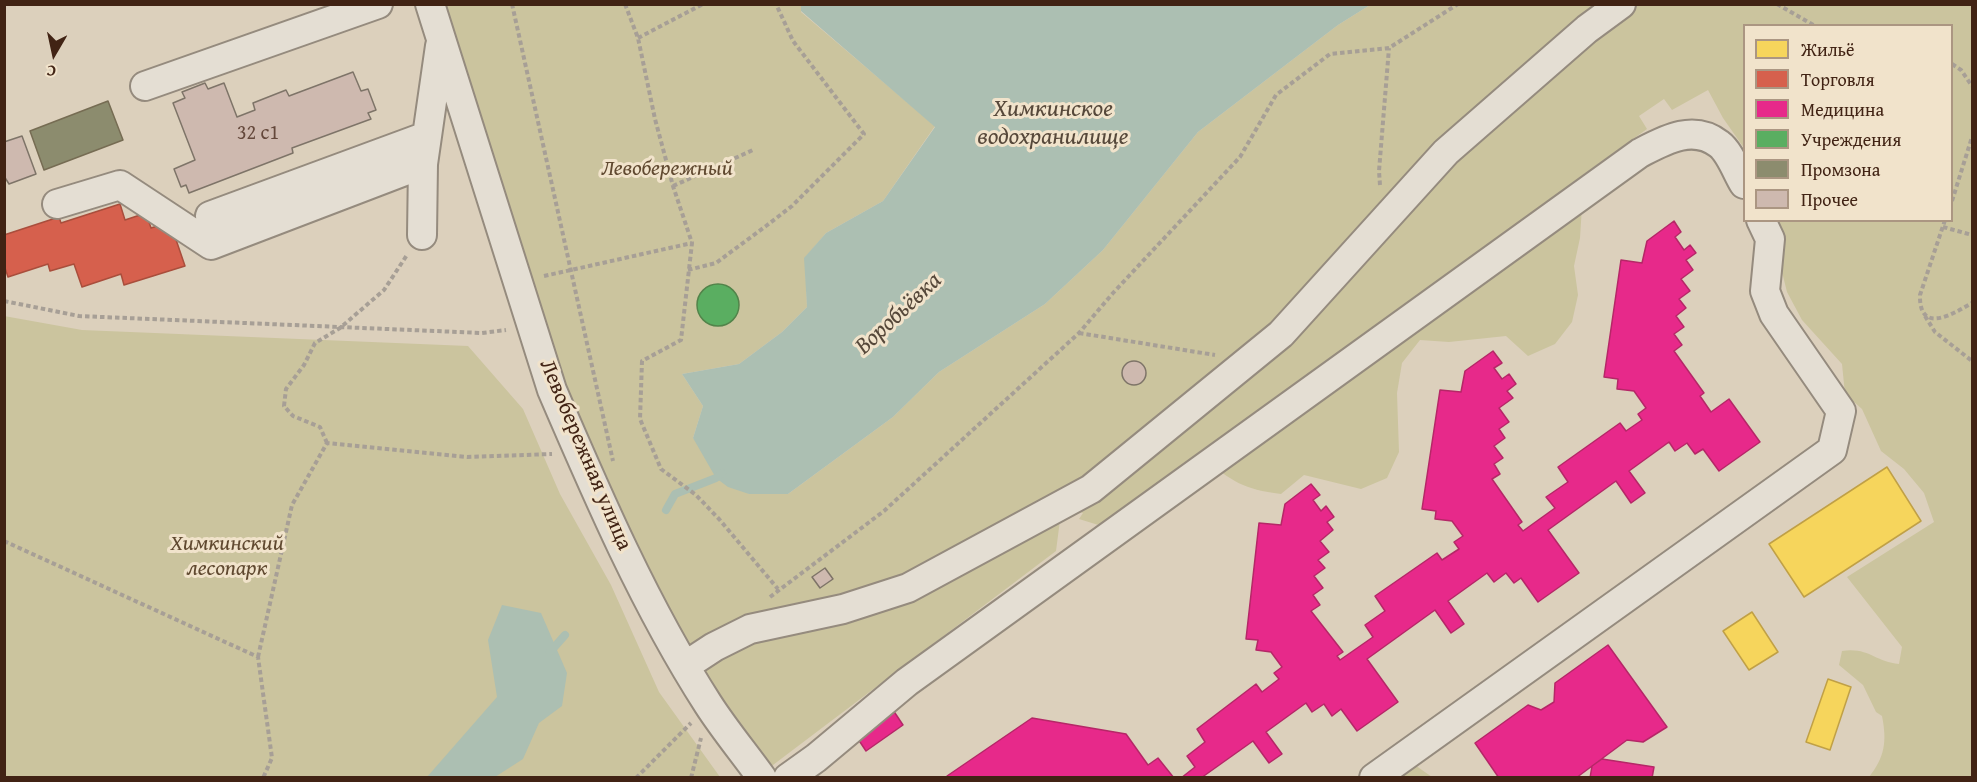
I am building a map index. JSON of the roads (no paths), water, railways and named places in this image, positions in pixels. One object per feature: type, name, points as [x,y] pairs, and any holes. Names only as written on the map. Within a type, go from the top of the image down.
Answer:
[{"type":"street","points":[[145,86],[378,4]]},
{"type":"street","name":"Левобережная улица","points":[[430,4],[552,390],[622,546],[685,666],[708,705],[762,777]]},
{"type":"street","points":[[685,666],[714,646],[750,629],[843,609],[908,588],[1090,489],[1281,334],[1446,152],[1587,29],[1621,4]]},
{"type":"street","points":[[422,235],[423,164],[441,38]]},
{"type":"street","points":[[788,777],[816,758],[908,682],[1640,153],[1675,135],[1701,136],[1720,145],[1743,182]]},
{"type":"street","points":[[210,216],[427,136]]},
{"type":"street","points":[[57,204],[120,185],[211,244],[423,164]]},
{"type":"street","points":[[1374,777],[1832,450],[1841,411],[1774,314],[1765,291],[1770,239],[1762,222]]},
{"type":"water","name":"Химкинское водохранилище","points":[[801,4],[1370,5],[1338,25],[1198,132],[1103,250],[1045,304],[939,372],[893,417],[788,494],[749,494],[728,487],[716,478],[693,438],[703,406],[682,374],[739,364],[782,332],[807,307],[804,258],[826,233],[883,201],[935,127],[801,11]]},
{"type":"water","points":[[502,605],[541,613],[567,673],[562,706],[539,723],[523,759],[495,777],[427,777],[497,697],[488,640]]},
{"type":"waterway","name":"Воробьёвка","points":[[666,510],[675,494],[716,478],[722,473]]},
{"type":"waterway","name":"Воробьёвка","points":[[550,652],[565,635]]},
{"type":"park label","name":"Левобережный","points":[[667,169]]},
{"type":"park label","name":"Химкинский лесопарк","points":[[227,556]]}]
